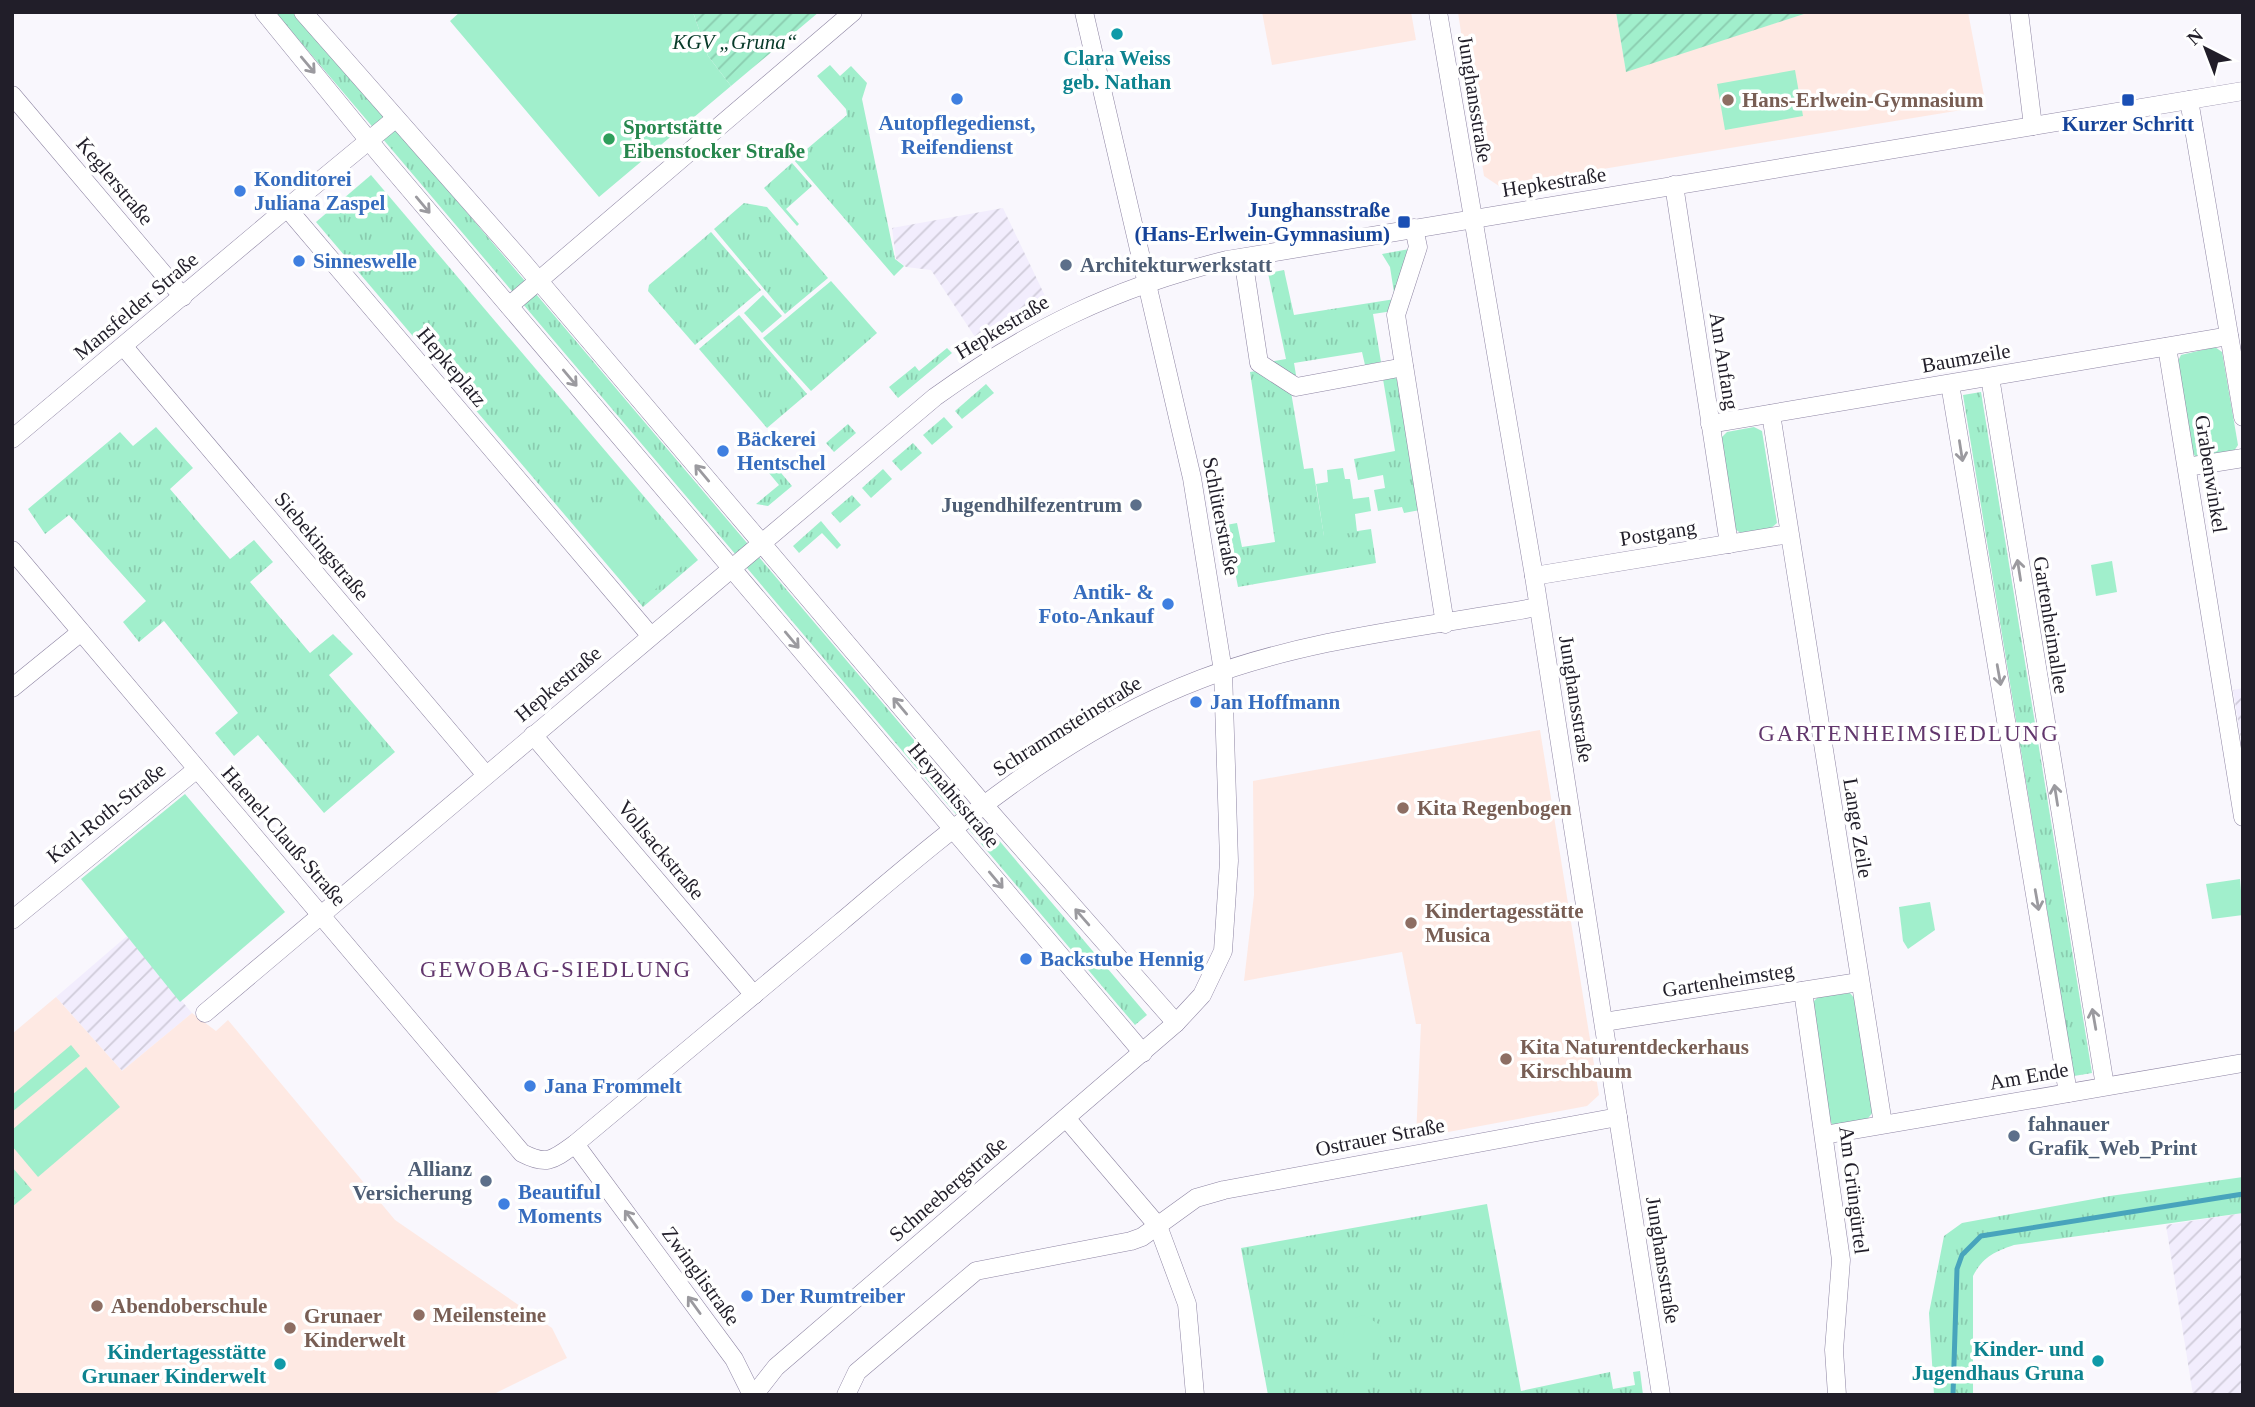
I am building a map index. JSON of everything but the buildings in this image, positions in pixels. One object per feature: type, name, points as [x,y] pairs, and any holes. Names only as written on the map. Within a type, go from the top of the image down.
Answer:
[{"type":"street","points":[[264,12],[368,140],[731,567]]},
{"type":"street","points":[[303,12],[539,281],[761,542]]},
{"type":"street","points":[[509,306],[853,12]]},
{"type":"street","name":"Schlüterstraße","points":[[1084,12],[1197,502],[1223,671],[1229,861],[1223,951],[1202,995],[1176,1023]]},
{"type":"street","name":"Junghansstraße","points":[[1438,12],[1471,219],[1534,576],[1661,1395]]},
{"type":"street","points":[[2019,12],[2034,126]]},
{"type":"street","name":"Hepkestraße","points":[[205,1013],[935,397],[994,355],[1073,312],[1147,282],[1243,258],[2243,91]]},
{"type":"street","name":"Keglerstraße","points":[[12,96],[183,297]]},
{"type":"street","points":[[2189,100],[2243,417]]},
{"type":"street","points":[[288,208],[395,119]]},
{"type":"street","name":"Am Anfang","points":[[1674,185],[1729,544]]},
{"type":"street","name":"Mansfelder Straße","points":[[12,439],[288,208]]},
{"type":"street","name":"Hepkeplatz","points":[[288,208],[650,635]]},
{"type":"street","points":[[1414,228],[1418,247],[1396,315],[1445,624]]},
{"type":"street","points":[[1243,258],[1259,363],[1296,387],[1404,367]]},
{"type":"street","name":"Baumzeile","points":[[1710,424],[2229,336]]},
{"type":"street","name":"Siebekingstraße","points":[[124,346],[486,775]]},
{"type":"street","name":"Grabenwinkel","points":[[2167,347],[2243,817]]},
{"type":"street","name":"Gartenheimallee","points":[[1990,377],[2105,1086]]},
{"type":"street","points":[[1951,384],[2068,1093]]},
{"type":"street","name":"Lange Zeile","points":[[1771,414],[1883,1124]]},
{"type":"street","points":[[2187,467],[2243,458]]},
{"type":"street","name":"Postgang","points":[[1534,576],[1788,534]]},
{"type":"street","name":"Heynahtsstraße","points":[[761,542],[984,805],[1176,1023]]},
{"type":"street","name":"Haenel-Clauß-Straße","points":[[12,550],[522,1153]]},
{"type":"street","name":"Heynahtsstraße","points":[[731,567],[1143,1053]]},
{"type":"street","name":"Schrammsteinstraße","points":[[522,1153],[540,1162],[554,1158],[575,1144],[952,828],[1056,754],[1140,705],[1223,671],[1319,645],[1538,607]]},
{"type":"street","points":[[12,688],[81,632]]},
{"type":"street","name":"Vollsackstraße","points":[[533,735],[754,995]]},
{"type":"street","name":"Karl-Roth-Straße","points":[[12,920],[197,769]]},
{"type":"street","name":"Gartenheimsteg","points":[[1604,1022],[1859,982]]},
{"type":"street","name":"Am Grüngürtel","points":[[1803,991],[1841,1260],[1834,1350],[1837,1395]]},
{"type":"street","name":"Schneebergstraße","points":[[753,1395],[776,1367],[1176,1023]]},
{"type":"street","name":"Am Ende","points":[[1824,1135],[2243,1063]]},
{"type":"street","name":"Ostrauer Straße","points":[[1158,1226],[1196,1198],[1224,1190],[1618,1117]]},
{"type":"street","points":[[1066,1118],[1158,1226],[1187,1304],[1195,1395]]},
{"type":"street","name":"Zwinglistraße","points":[[575,1144],[734,1359],[753,1395]]},
{"type":"street","points":[[845,1395],[857,1372],[976,1271],[1131,1241],[1158,1226]]},
{"type":"shaded area","points":[[1262,12],[1411,12],[1416,40],[1272,65]]},
{"type":"shaded area","name":"Hans-Erlwein-Gymnasium","points":[[1458,12],[1616,12],[1626,71],[1810,12],[1968,12],[1986,106],[1499,186],[1484,176],[1471,95],[1476,91],[1478,83],[1476,71],[1466,66]]},
{"type":"shaded area","points":[[1003,208],[1046,298],[975,337],[931,270],[906,267],[896,259],[892,228]]},
{"type":"shaded area","points":[[2243,688],[2243,751],[2233,690]]},
{"type":"shaded area","points":[[1540,730],[1599,1095],[1587,1106],[1416,1138],[1421,1024],[1416,1024],[1402,952],[1244,981],[1254,895],[1253,781]]},
{"type":"shaded area","points":[[127,936],[192,1013],[122,1071],[56,997]]},
{"type":"shaded area","points":[[56,997],[122,1071],[192,1013],[216,1031],[228,1020],[395,1220],[552,1328],[567,1358],[492,1395],[16,1395],[12,1391],[12,1034]]},
{"type":"shaded area","points":[[2243,1213],[2243,1395],[2193,1395],[2166,1225]]},
{"type":"green space","points":[[275,12],[297,12],[1147,1015],[1135,1025]]},
{"type":"green space","name":"Sportstätte Eibenstocker Straße","points":[[460,12],[693,12],[708,56],[731,86],[599,197],[450,21]]},
{"type":"green space","name":"KGV „Gruna“","points":[[693,12],[819,12],[731,86],[708,56]]},
{"type":"green space","points":[[1616,12],[1810,12],[1626,72]]},
{"type":"green space","points":[[830,65],[840,76],[851,66],[867,83],[862,99],[895,259],[904,266],[894,276],[794,160],[847,115],[846,109],[817,76]]},
{"type":"green space","points":[[1795,70],[1803,116],[1725,130],[1717,84]]},
{"type":"green space","points":[[792,163],[812,186],[786,209],[799,224],[797,226],[764,188]]},
{"type":"green space","points":[[371,175],[698,560],[643,607],[316,222]]},
{"type":"green space","points":[[744,203],[767,207],[828,278],[785,314],[714,229]]},
{"type":"green space","points":[[385,229],[401,247],[382,263],[367,245]]},
{"type":"green space","points":[[711,232],[761,290],[695,345],[648,291],[649,285]]},
{"type":"green space","points":[[1415,248],[1393,311],[1373,314],[1381,362],[1365,365],[1362,352],[1294,363],[1296,375],[1290,376],[1269,362],[1286,359],[1268,273],[1284,270],[1294,315],[1395,299],[1390,267],[1382,254]]},
{"type":"green space","points":[[831,281],[877,333],[811,391],[763,338]]},
{"type":"green space","points":[[763,295],[782,316],[762,333],[744,313]]},
{"type":"green space","points":[[739,315],[807,394],[767,428],[699,349]]},
{"type":"green space","points":[[2215,347],[2222,352],[2238,445],[2234,451],[2196,457],[2192,452],[2178,361],[2181,355]]},
{"type":"green space","points":[[947,348],[952,353],[898,398],[889,387],[915,366],[919,371]]},
{"type":"green space","points":[[1256,371],[1291,392],[1304,469],[1313,468],[1324,536],[1371,529],[1376,563],[1238,587],[1226,525],[1237,523],[1242,547],[1275,542],[1250,372]]},
{"type":"green space","points":[[1393,375],[1399,382],[1420,510],[1404,513],[1402,507],[1378,511],[1374,490],[1385,488],[1383,475],[1358,480],[1354,459],[1395,451],[1383,379]]},
{"type":"green space","points":[[986,384],[994,393],[962,419],[955,411]]},
{"type":"green space","points":[[1981,392],[2092,1073],[2074,1076],[1963,395]]},
{"type":"green space","points":[[944,417],[953,427],[932,445],[923,435]]},
{"type":"green space","points":[[848,424],[856,433],[834,452],[826,443]]},
{"type":"green space","points":[[156,427],[193,468],[170,489],[230,559],[254,540],[273,562],[250,582],[310,653],[333,634],[353,654],[329,675],[395,752],[324,813],[258,735],[234,756],[215,733],[238,713],[164,621],[139,642],[123,622],[146,601],[69,515],[45,534],[28,509],[120,432],[133,446]]},
{"type":"green space","points":[[1754,427],[1762,431],[1777,523],[1770,529],[1742,534],[1735,529],[1721,438],[1727,432]]},
{"type":"green space","points":[[913,443],[922,453],[901,471],[892,461]]},
{"type":"green space","points":[[771,461],[792,486],[768,506],[756,504],[779,485],[764,467]]},
{"type":"green space","points":[[1343,468],[1345,479],[1350,479],[1353,499],[1369,497],[1371,511],[1355,514],[1357,532],[1324,537],[1316,484],[1328,482],[1327,470]]},
{"type":"green space","points":[[883,469],[892,479],[871,498],[862,488]]},
{"type":"green space","points":[[629,489],[689,560],[644,599],[583,528]]},
{"type":"green space","points":[[852,495],[861,505],[840,523],[831,513]]},
{"type":"green space","points":[[821,521],[841,545],[837,549],[822,533],[799,553],[793,546]]},
{"type":"green space","points":[[2112,561],[2117,592],[2096,596],[2091,565]]},
{"type":"green space","points":[[185,794],[285,912],[180,1002],[81,879]]},
{"type":"green space","points":[[2240,879],[2243,915],[2212,919],[2206,884]]},
{"type":"green space","points":[[1930,902],[1935,930],[1908,949],[1903,941],[1899,907]]},
{"type":"green space","points":[[1850,993],[1855,999],[1873,1112],[1865,1122],[1840,1126],[1832,1124],[1828,1117],[1812,1003],[1818,997]]},
{"type":"green space","points":[[71,1045],[80,1056],[12,1112],[12,1095]]},
{"type":"green space","points":[[86,1067],[120,1107],[38,1177],[12,1146],[12,1130]]},
{"type":"green space","points":[[12,1167],[32,1190],[12,1207]]},
{"type":"green space","points":[[2243,1177],[2243,1213],[2014,1245],[1990,1256],[1973,1276],[1973,1395],[1934,1395],[1929,1313],[1944,1236],[1962,1223],[2110,1196]]},
{"type":"green space","points":[[1487,1204],[1521,1391],[1610,1372],[1613,1389],[1635,1385],[1633,1372],[1640,1371],[1643,1395],[1268,1395],[1241,1248]]},
{"type":"green space","points":[[1364,1315],[1380,1325],[1381,1334],[1380,1341],[1370,1353],[1375,1370],[1363,1373],[1343,1367],[1353,1351],[1343,1337],[1350,1322]]},
{"type":"waterway","points":[[1953,1395],[1957,1269],[1962,1255],[1981,1236],[2243,1194]]},
{"type":"place","name":"Clara Weiss geb. Nathan","points":[[1117,34]]},
{"type":"place","name":"Autopflegedienst, Reifendienst","points":[[957,99]]},
{"type":"place","name":"Hans-Erlwein-Gymnasium","points":[[1728,100]]},
{"type":"place","name":"Kurzer Schritt","points":[[2128,100]]},
{"type":"place","name":"Sportstätte Eibenstocker Straße","points":[[609,139]]},
{"type":"place","name":"Konditorei Juliana Zaspel","points":[[240,191]]},
{"type":"place","name":"Junghansstraße (Hans-Erlwein-Gymnasium)","points":[[1404,222]]},
{"type":"place","name":"Sinneswelle","points":[[299,261]]},
{"type":"place","name":"Architekturwerkstatt","points":[[1066,265]]},
{"type":"place","name":"Bäckerei Hentschel","points":[[723,451]]},
{"type":"place","name":"Jugendhilfezentrum","points":[[1136,505]]},
{"type":"place","name":"Antik- & Foto-Ankauf","points":[[1168,604]]},
{"type":"place","name":"Jan Hoffmann","points":[[1196,702]]},
{"type":"place","name":"Kita Regenbogen","points":[[1403,808]]},
{"type":"place","name":"Kindertagesstätte Musica","points":[[1411,923]]},
{"type":"place","name":"Backstube Hennig","points":[[1026,959]]},
{"type":"place","name":"Kita Naturentdeckerhaus Kirschbaum","points":[[1506,1059]]},
{"type":"place","name":"Jana Frommelt","points":[[530,1086]]},
{"type":"place","name":"fahnauer Grafik_Web_Print","points":[[2014,1136]]},
{"type":"place","name":"Allianz Versicherung","points":[[486,1181]]},
{"type":"place","name":"Beautiful Moments","points":[[504,1204]]},
{"type":"place","name":"Der Rumtreiber","points":[[747,1296]]},
{"type":"place","name":"Abendoberschule","points":[[97,1306]]},
{"type":"place","name":"Meilensteine","points":[[419,1315]]},
{"type":"place","name":"Grunaer Kinderwelt","points":[[290,1328]]},
{"type":"place","name":"Kinder- und Jugendhaus Gruna","points":[[2098,1361]]},
{"type":"place","name":"Kindertagesstätte Grunaer Kinderwelt","points":[[280,1364]]},
{"type":"district","name":"GARTENHEIMSIEDLUNG","points":[[1909,733]]},
{"type":"district","name":"GEWOBAG-SIEDLUNG","points":[[556,969]]}]
